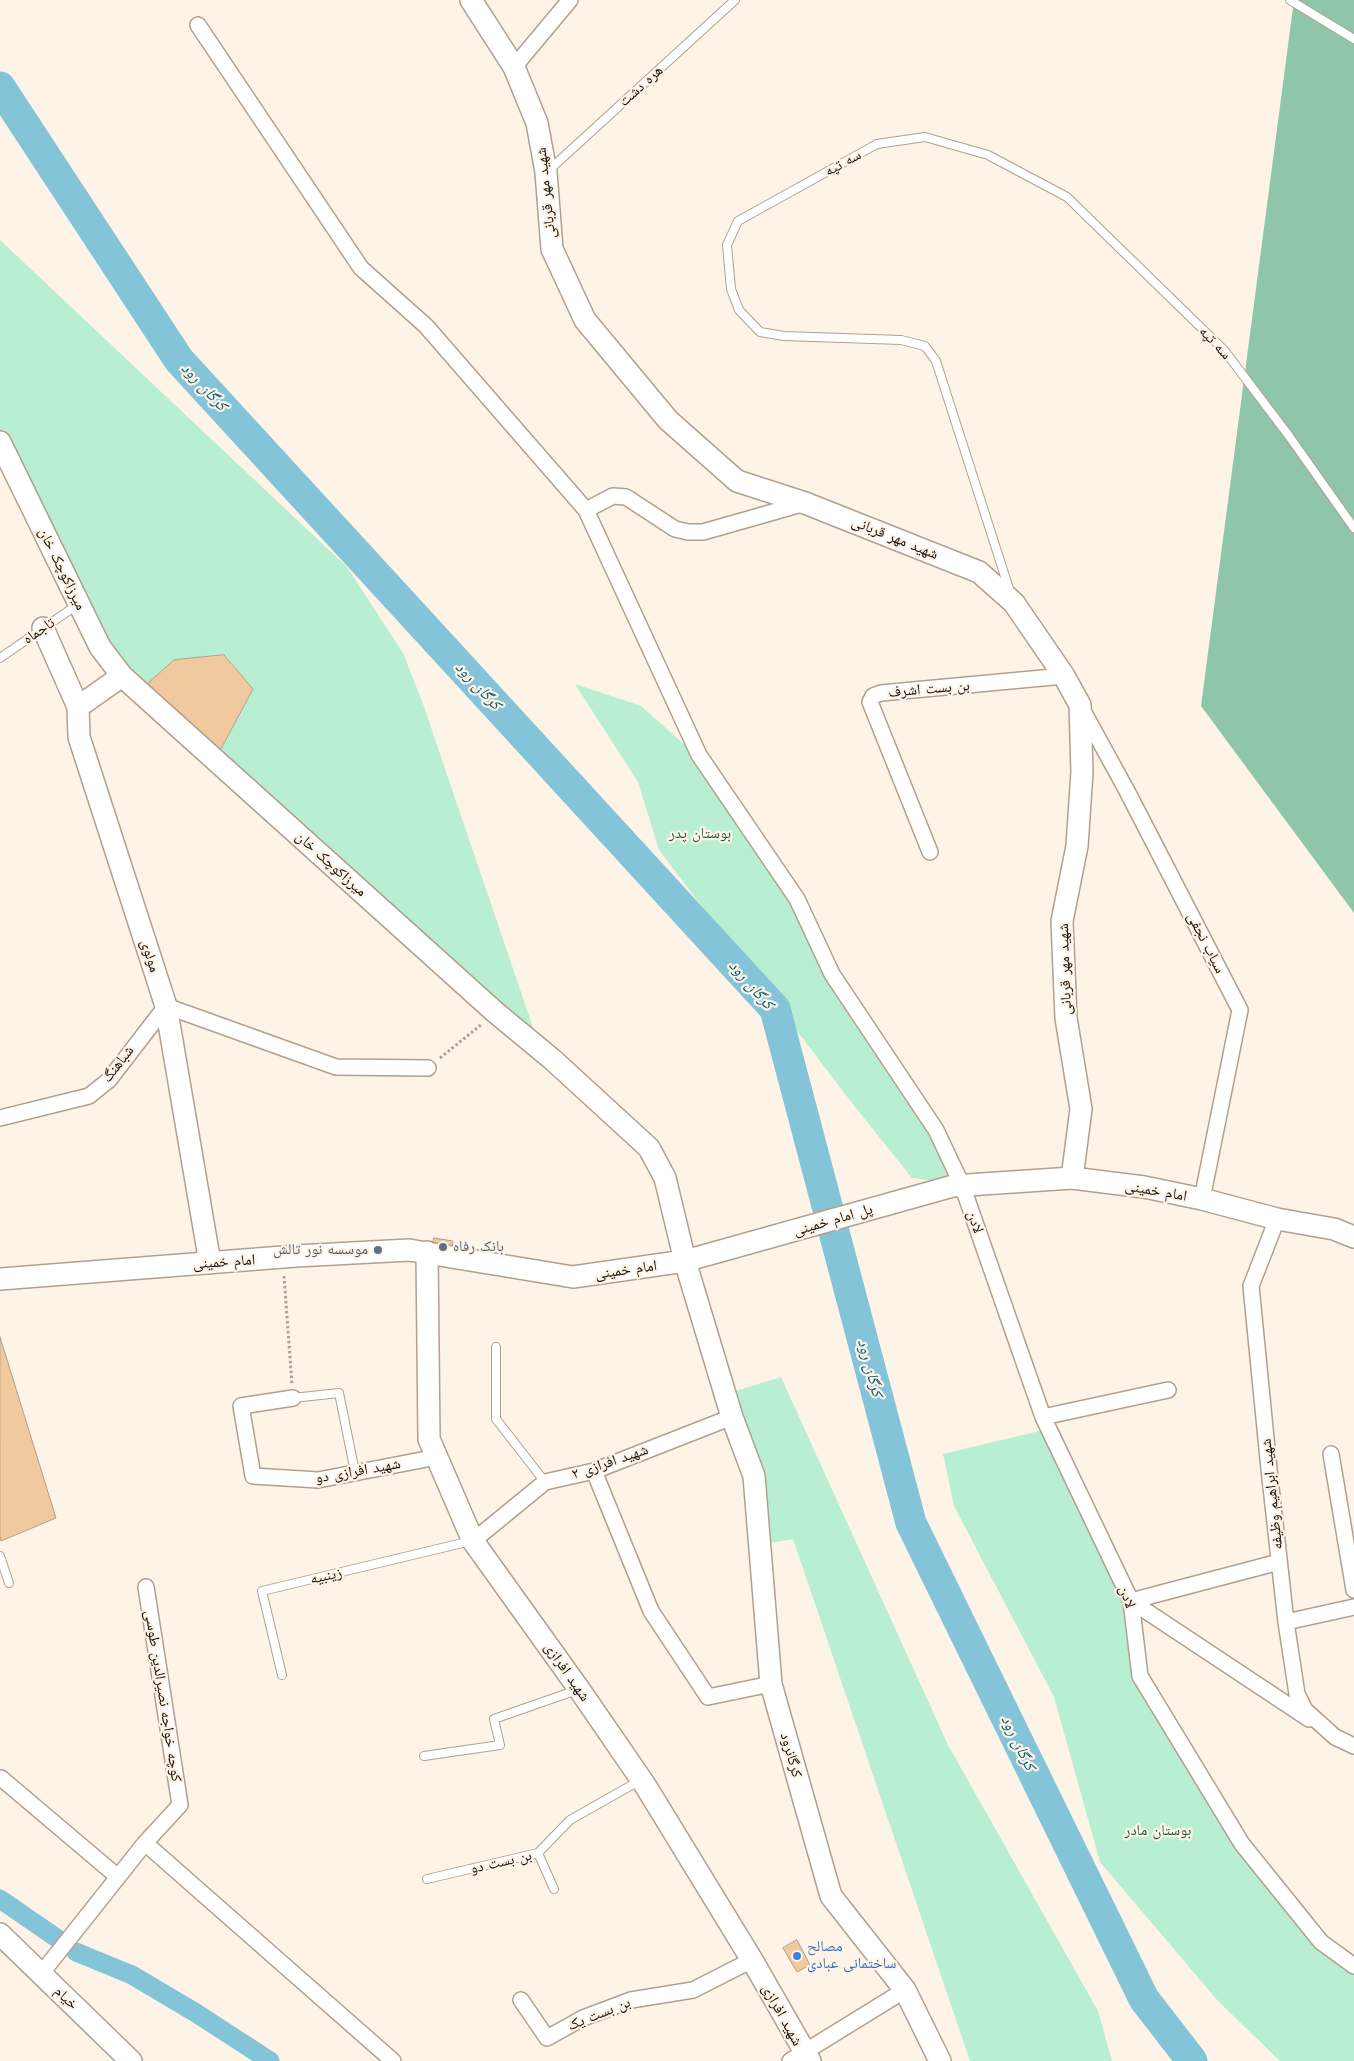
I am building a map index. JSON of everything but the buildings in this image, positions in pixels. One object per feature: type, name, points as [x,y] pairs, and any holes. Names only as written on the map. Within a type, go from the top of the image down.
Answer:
[{"type":"street","name":"شهید مهر قربانی","points":[[471,0],[514,67],[537,123],[546,172],[552,249],[585,320],[668,420],[737,480],[805,503],[979,572],[1014,603],[1064,676],[1080,705],[1082,772],[1077,846],[1062,921],[1066,1018],[1081,1109],[1072,1178]]},
{"type":"street","points":[[514,67],[570,0]]},
{"type":"street","name":"لادن","points":[[198,25],[361,268],[426,326],[586,510],[699,755],[797,899],[832,974],[936,1130],[1043,1417],[1132,1600],[1140,1676],[1242,1844],[1321,1942],[1354,1966]]},
{"type":"street","name":"میرزاکوچک خان","points":[[0,442],[100,647],[122,676],[495,1012],[553,1060],[649,1148],[665,1178],[685,1261],[732,1417]]},
{"type":"street","points":[[586,510],[613,496],[626,497],[675,529],[688,532],[703,532],[805,503]]},
{"type":"street","points":[[43,628],[78,707],[122,676]]},
{"type":"street","name":"بن بست اشرف","points":[[930,852],[870,702],[873,696],[881,693],[1064,676]]},
{"type":"street","name":"سیاب نجفی","points":[[1080,705],[1127,790],[1240,1010],[1202,1200]]},
{"type":"street","name":"مولوی","points":[[78,707],[79,737],[166,1006],[210,1263]]},
{"type":"street","points":[[166,1006],[336,1067],[428,1068]]},
{"type":"street","name":"شباهنگ","points":[[0,1118],[89,1096],[109,1080],[136,1042],[166,1006]]},
{"type":"street","name":"امام خمینی","points":[[958,1186],[1072,1178],[1144,1187],[1277,1219],[1352,1234]]},
{"type":"street","name":"پل امام خمینی","points":[[714,1254],[958,1186]]},
{"type":"street","name":"شهید ابراهیم وظیفه","points":[[1277,1219],[1252,1286],[1286,1622],[1297,1694],[1305,1710],[1335,1737],[1354,1746]]},
{"type":"street","name":"امام خمینی","points":[[0,1279],[409,1250],[573,1277],[685,1261],[714,1254]]},
{"type":"street","name":"شهید افرازی","points":[[427,1252],[429,1439],[473,1541],[579,1689],[641,1780],[752,1960],[801,2058]]},
{"type":"street","points":[[1043,1417],[1168,1390]]},
{"type":"street","name":"شهید افرازی دو","points":[[293,1398],[241,1406],[253,1476],[318,1480],[437,1457]]},
{"type":"street","name":"شهید افرازی ۲","points":[[473,1541],[545,1482],[594,1471],[732,1417]]},
{"type":"street","name":"کرگانرود","points":[[732,1417],[754,1476],[771,1684],[831,1896],[905,1990],[940,2061]]},
{"type":"street","points":[[1332,1454],[1354,1590]]},
{"type":"street","points":[[594,1471],[651,1611],[708,1697],[771,1684]]},
{"type":"street","points":[[1132,1600],[1279,1562]]},
{"type":"street","name":"کوچه خواجه نصیرالدین طوسی","points":[[145,1843],[180,1805],[146,1587]]},
{"type":"street","points":[[1132,1600],[1335,1737]]},
{"type":"street","points":[[1286,1622],[1354,1608]]},
{"type":"street","points":[[1,1778],[118,1877]]},
{"type":"street","points":[[41,1974],[145,1843],[393,2061]]},
{"type":"street","name":"خیام","points":[[0,1934],[131,2061]]},
{"type":"street","name":"بن بست یک","points":[[521,2000],[546,2038],[583,2018],[631,2000],[694,1990],[752,1960]]},
{"type":"street","points":[[801,2058],[905,1990]]},
{"type":"lane","name":"هره دشت","points":[[546,172],[735,0]]},
{"type":"lane","points":[[1290,0],[1354,39]]},
{"type":"lane","name":"سه تپه","points":[[1014,603],[936,362],[925,346],[901,340],[784,336],[760,332],[739,310],[731,289],[727,245],[738,221],[877,144],[925,137],[988,155],[1067,198],[1224,350],[1289,436],[1354,528]]},
{"type":"lane","name":"تاجماه","points":[[0,658],[79,604]]},
{"type":"lane","points":[[496,1347],[496,1419],[545,1482]]},
{"type":"lane","points":[[293,1398],[339,1393],[355,1472]]},
{"type":"lane","name":"زینبیه","points":[[282,1675],[262,1591],[473,1541]]},
{"type":"lane","points":[[0,1556],[9,1583]]},
{"type":"lane","points":[[424,1756],[500,1746],[494,1719],[579,1689]]},
{"type":"lane","name":"بن بست دو","points":[[427,1879],[538,1853],[570,1820],[641,1780]]},
{"type":"lane","points":[[538,1853],[554,1889]]},
{"type":"path","points":[[428,1068],[495,1012]]},
{"type":"path","points":[[282,1258],[293,1398]]},
{"type":"green space","points":[[1294,0],[1354,0],[1354,913],[1201,706]]},
{"type":"green space","points":[[0,240],[347,567],[403,653],[422,701],[541,1051],[215,760],[253,689],[225,655],[174,660],[139,691],[122,676],[0,440]]},
{"type":"green space","name":"بوستان پدر","points":[[575,684],[641,706],[696,755],[797,899],[962,1185],[912,1178],[852,1103],[659,850],[638,782]]},
{"type":"green space","points":[[781,1377],[948,1745],[1098,2011],[1112,2061],[970,2061],[793,1539],[759,1545],[729,1393]]},
{"type":"green space","name":"بوستان مادر","points":[[1048,1429],[1131,1601],[1140,1676],[1242,1845],[1321,1942],[1354,1966],[1354,2061],[1280,2061],[1218,2001],[1100,1862],[1054,1697],[954,1506],[943,1454]]},
{"type":"waterway","name":"کرگان رود","points":[[0,87],[179,360],[775,1009],[911,1523],[1144,1999],[1192,2061]]},
{"type":"waterway","points":[[0,1899],[58,1939]]},
{"type":"waterway","points":[[76,1952],[132,1975],[196,2013],[270,2061]]},
{"type":"place","name":"بانک رفاه","points":[[443,1247]]},
{"type":"place","name":"موسسه نور تالش","points":[[378,1250]]},
{"type":"place","name":"مصالح ساختمانی عبادی","points":[[797,1956]]}]
